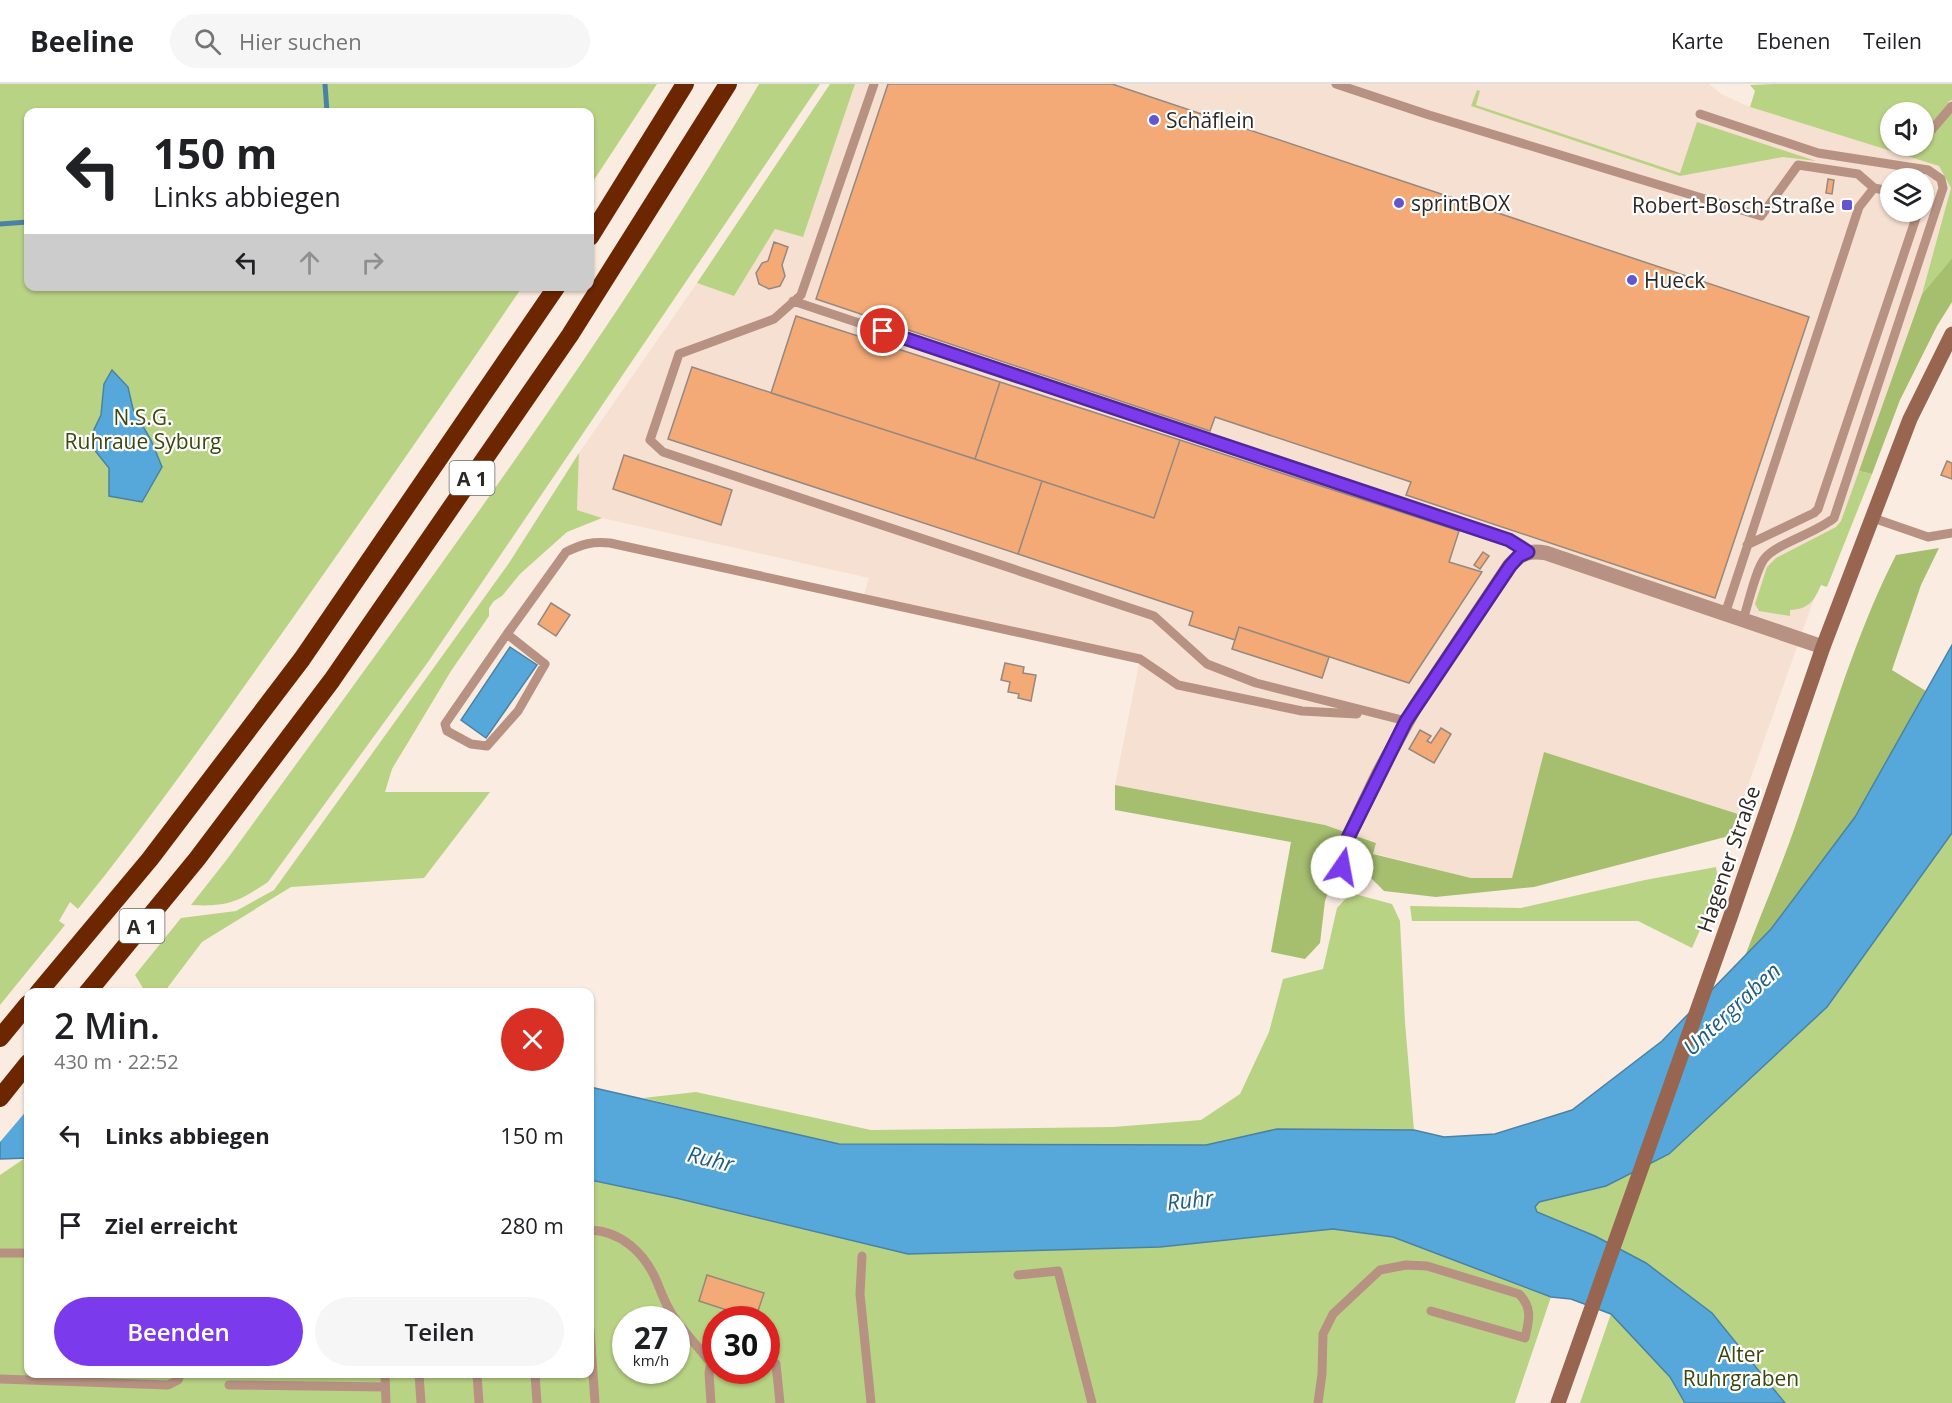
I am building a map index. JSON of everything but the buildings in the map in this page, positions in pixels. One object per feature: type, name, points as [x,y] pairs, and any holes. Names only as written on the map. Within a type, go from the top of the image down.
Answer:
[{"type":"highway","points":[[594,231],[685,84]]},
{"type":"highway","name":"A 1","points":[[91,988],[197,859],[332,680],[563,345],[728,84]]},
{"type":"highway","name":"A 1","points":[[42,988],[150,859],[302,659],[555,291]]},
{"type":"highway","points":[[0,1038],[24,1009]]},
{"type":"highway","points":[[0,1098],[24,1069]]},
{"type":"main road","name":"Hagener Straße","points":[[1558,1403],[1730,918],[1823,647],[1911,419],[1933,369],[1952,334]]},
{"type":"street","points":[[1349,885],[1342,867],[1344,846],[1406,721],[1519,556],[1536,551],[1546,553],[1823,647]]},
{"type":"lane","points":[[874,84],[801,295],[774,320],[679,354],[650,440],[663,452],[1154,616],[1207,664],[1256,683],[1406,721]]},
{"type":"lane","points":[[1336,84],[1761,216],[1798,165],[1858,174],[1874,188],[1880,189]]},
{"type":"lane","points":[[1934,127],[1952,106]]},
{"type":"lane","points":[[1700,114],[1818,153],[1928,170],[1941,179],[1943,188],[1834,518],[1825,526],[1773,552],[1764,559],[1743,620]]},
{"type":"lane","points":[[1725,614],[1859,207],[1874,188]]},
{"type":"lane","points":[[1748,544],[1818,509],[1914,222]]},
{"type":"lane","points":[[793,301],[1498,536],[1528,552]]},
{"type":"lane","points":[[1873,518],[1928,537],[1952,533]]},
{"type":"lane","points":[[507,634],[545,664],[518,711],[487,746],[471,744],[447,731],[446,724],[507,634],[566,552],[580,544],[596,541],[1140,659],[1178,686],[1302,711],[1378,714]]},
{"type":"lane","points":[[594,1230],[617,1236],[635,1248],[651,1269],[668,1306]]},
{"type":"lane","points":[[0,1253],[24,1253]]},
{"type":"lane","points":[[862,1256],[860,1294],[872,1403]]},
{"type":"lane","points":[[1318,1403],[1322,1374],[1323,1334],[1333,1314],[1380,1270],[1406,1265],[1427,1266],[1519,1294],[1527,1302],[1530,1318],[1525,1338],[1431,1311]]},
{"type":"lane","points":[[1018,1275],[1058,1271],[1092,1403]]},
{"type":"lane","points":[[690,1337],[702,1351]]},
{"type":"lane","points":[[0,1379],[168,1384],[178,1378]]},
{"type":"lane","points":[[385,1378],[386,1403]]},
{"type":"lane","points":[[419,1378],[421,1403]]},
{"type":"lane","points":[[477,1378],[479,1403]]},
{"type":"lane","points":[[535,1378],[537,1403]]},
{"type":"lane","points":[[593,1378],[595,1403]]},
{"type":"lane","points":[[710,1384],[711,1403]]},
{"type":"lane","points":[[778,1384],[780,1403]]},
{"type":"lane","points":[[230,1385],[386,1388]]},
{"type":"shaded area","points":[[855,84],[1709,84],[1721,94],[1750,107],[1880,148],[1880,156],[1907,156],[1939,166],[1951,188],[1923,290],[1738,814],[1544,752],[1512,878],[1471,878],[1373,853],[1376,842],[1325,825],[1115,785],[1140,659],[863,597],[869,578],[602,518],[577,510],[579,453],[697,283],[734,296],[775,229],[803,236]]},
{"type":"green space","name":"N.S.G. Ruhraue Syburg","points":[[0,84],[657,84],[594,180],[594,108],[24,108],[24,291],[519,291],[375,501],[184,770],[78,909],[70,902],[59,921],[65,925],[0,1005]]},
{"type":"green space","points":[[759,84],[820,84],[428,662],[268,882],[232,902],[191,905],[228,858],[435,573],[570,381],[698,184]]},
{"type":"green space","points":[[830,84],[855,84],[803,237],[775,229],[734,296],[697,283]]},
{"type":"green space","points":[[1952,84],[1952,100],[1948,102],[1952,107],[1952,258],[1922,294],[1951,188],[1939,166],[1907,156],[1934,156],[1934,102],[1880,102],[1880,148],[1750,107],[1755,91],[1750,85]]},
{"type":"green space","points":[[1477,90],[1480,91],[1476,105],[1680,173],[1697,122],[1816,161],[1783,157],[1680,176],[1471,106]]},
{"type":"green space","points":[[1952,258],[1952,302],[1937,326],[1900,400],[1872,474],[1859,471],[1922,294]]},
{"type":"green space","points":[[579,453],[577,510],[602,518],[567,532],[520,574],[502,596],[494,601],[489,608],[489,616],[451,671],[392,769],[385,792],[490,792],[424,878],[291,887],[202,942],[168,988],[143,988],[135,975],[181,918],[236,911],[274,890],[509,563]]},
{"type":"green space","points":[[1859,471],[1872,474],[1827,587],[1821,585],[1810,603],[1802,608],[1790,610],[1790,616],[1759,611],[1755,604],[1767,567],[1776,558],[1836,527],[1841,521]]},
{"type":"green space","points":[[1939,548],[1921,585],[1892,670],[1926,691],[1855,817],[1771,929],[1745,956],[1793,833],[1855,650],[1881,586],[1896,555]]},
{"type":"green space","points":[[1544,752],[1738,814],[1729,836],[1534,887],[1436,897],[1384,891],[1360,867],[1336,871],[1325,901],[1320,943],[1305,959],[1271,952],[1291,842],[1115,810],[1115,785],[1325,825],[1376,843],[1373,854],[1471,878],[1512,878]]},
{"type":"green space","name":"Alter Ruhrgraben","points":[[1952,833],[1952,1403],[1580,1403],[1631,1256],[1595,1236],[1536,1212],[1535,1206],[1539,1202],[1606,1186],[1669,1154],[1827,1007]]},
{"type":"green space","points":[[1716,867],[1719,887],[1692,948],[1638,921],[1412,921],[1410,906],[1521,908],[1645,880]]},
{"type":"green space","points":[[1351,893],[1392,904],[1400,921],[1414,1130],[1277,1129],[1206,1145],[838,1144],[643,1098],[696,1092],[871,1130],[1113,1127],[1201,1120],[1240,1094],[1269,1032],[1283,979],[1323,969],[1337,908]]},
{"type":"green space","points":[[24,1159],[24,1378],[594,1378],[594,1181],[676,1198],[1160,1247],[1333,1229],[1393,1237],[1551,1297],[1515,1403],[0,1403],[0,1175]]},
{"type":"water","points":[[112,370],[128,387],[133,409],[151,440],[162,467],[142,502],[109,496],[109,468],[88,442],[101,415],[104,384]]},
{"type":"water","points":[[1952,645],[1952,833],[1827,1007],[1669,1154],[1606,1186],[1539,1202],[1535,1207],[1537,1212],[1595,1236],[1646,1263],[1712,1313],[1785,1403],[1685,1403],[1670,1377],[1611,1314],[1571,1299],[1551,1297],[1393,1237],[1333,1229],[1160,1247],[908,1254],[676,1198],[594,1181],[594,1088],[839,1144],[1206,1145],[1277,1129],[1414,1130],[1444,1137],[1495,1134],[1572,1110],[1662,1041],[1771,929],[1855,817]]},
{"type":"water","points":[[510,647],[537,665],[486,738],[461,720]]},
{"type":"water","points":[[0,1028],[24,1029],[24,1158],[0,1159]]},
{"type":"pier","points":[[0,1025],[24,1026],[24,1114],[0,1142]]},
{"type":"waterway","points":[[325,84],[327,108]]},
{"type":"waterway","points":[[0,224],[24,222]]},
{"type":"place","name":"Schäflein","points":[[1154,120]]},
{"type":"place","name":"sprintBOX","points":[[1399,203]]},
{"type":"place","name":"Robert-Bosch-Straße","points":[[1847,205]]},
{"type":"place","name":"Hueck","points":[[1632,280]]},
{"type":"route","points":[[883,331],[1509,540],[1528,552],[1519,556],[1510,566],[1406,721],[1344,846],[1342,867]]},
{"type":"water label","name":"Untergraben","points":[[1731,1008]]},
{"type":"water label","name":"Ruhr","points":[[711,1158]]},
{"type":"water label","name":"Ruhr","points":[[1190,1199]]}]
